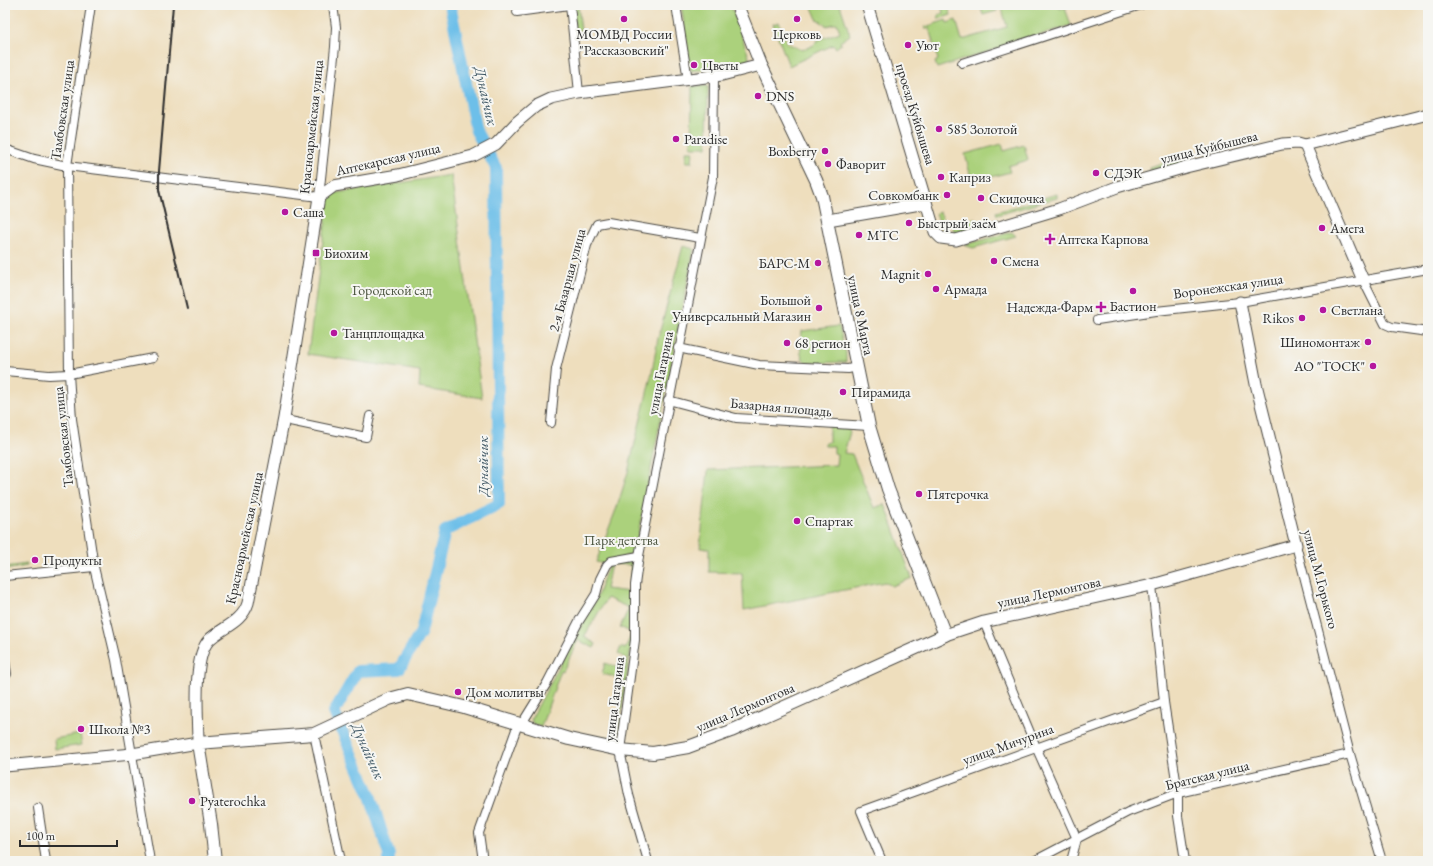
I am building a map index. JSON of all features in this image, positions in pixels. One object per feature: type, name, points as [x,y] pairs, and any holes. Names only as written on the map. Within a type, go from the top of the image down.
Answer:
[{"type":"main road","name":"улица 8 Марта","points":[[737,5],[761,65],[816,180],[828,220],[869,426],[888,489],[946,636]]},
{"type":"main road","name":"улица Лермонтова","points":[[198,743],[314,734],[388,699],[408,694],[464,707],[520,725],[569,738],[620,750],[653,754],[688,747],[731,731],[946,636]]},
{"type":"main road","name":"Красноармейская улица","points":[[198,743],[211,824],[215,861]]},
{"type":"street","name":"Тамбовская улица","points":[[91,5],[67,166],[69,374],[73,426],[94,567],[116,660],[150,861]]},
{"type":"street","name":"Красноармейская улица","points":[[198,743],[197,684],[200,655],[208,641],[234,623],[246,609],[284,418],[319,196],[335,47],[336,27],[333,5]]},
{"type":"street","points":[[517,12],[569,5],[580,93]]},
{"type":"street","points":[[676,5],[688,80]]},
{"type":"street","name":"проезд Куйбышева","points":[[867,5],[935,232]]},
{"type":"street","points":[[962,63],[1141,5]]},
{"type":"street","name":"Аптекарская улица","points":[[319,196],[334,186],[398,175],[473,156],[496,144],[517,122],[536,106],[551,99],[580,93],[714,77],[761,65]]},
{"type":"street","name":"улица Гагарина","points":[[648,861],[629,795],[620,750],[635,640],[636,585],[639,556],[678,348],[713,177],[714,77]]},
{"type":"street","name":"улица Куйбышева","points":[[935,232],[941,238],[956,240],[1059,208],[1117,187],[1186,167],[1282,144],[1298,143],[1305,145],[1428,114]]},
{"type":"street","points":[[1305,145],[1364,280],[1385,324],[1392,327],[1428,332]]},
{"type":"street","points":[[5,149],[34,159],[67,166],[319,196]]},
{"type":"street","points":[[828,220],[926,203]]},
{"type":"street","name":"2-я Базарная улица","points":[[551,423],[556,369],[587,245],[597,224],[608,222],[700,238]]},
{"type":"street","name":"Воронежская улица","points":[[1097,320],[1156,311],[1240,302],[1428,269]]},
{"type":"street","name":"улица М.Горького","points":[[1240,302],[1256,384],[1296,545],[1350,754],[1382,861]]},
{"type":"street","points":[[678,348],[759,365],[857,367]]},
{"type":"street","points":[[5,370],[49,375],[69,374],[153,358]]},
{"type":"street","name":"Базарная площадь","points":[[668,400],[736,418],[869,426]]},
{"type":"street","points":[[284,418],[290,421],[366,437],[370,416]]},
{"type":"street","name":"улица Лермонтова","points":[[946,636],[984,622],[1152,585],[1296,545]]},
{"type":"street","points":[[483,861],[479,833],[520,725],[547,683],[579,621],[596,594],[600,579],[607,565],[611,562],[639,556]]},
{"type":"street","points":[[5,576],[94,567]]},
{"type":"street","points":[[1152,585],[1164,702],[1178,794],[1178,816],[1185,861]]},
{"type":"street","points":[[984,622],[1036,747],[1078,839],[1071,861]]},
{"type":"street","points":[[5,661],[7,674]]},
{"type":"street","name":"улица Мичурина","points":[[882,861],[861,811],[1164,702]]},
{"type":"street","points":[[314,734],[341,861]]},
{"type":"street","points":[[5,766],[132,754],[198,743]]},
{"type":"street","name":"Братская улица","points":[[1038,860],[1128,812],[1178,794],[1350,754]]},
{"type":"street","points":[[38,808],[46,861]]},
{"type":"green space","points":[[572,5],[578,5],[581,30],[575,31]]},
{"type":"green space","points":[[681,5],[731,5],[749,57],[749,62],[744,66],[691,71]]},
{"type":"green space","points":[[811,5],[840,5],[850,35],[840,42],[841,44],[836,48],[833,45],[789,66],[773,24],[779,22],[787,43],[802,50],[814,45],[818,40],[840,32],[837,23],[827,26],[817,19]]},
{"type":"green space","points":[[941,5],[948,5],[951,15],[939,19],[938,15],[943,13]]},
{"type":"green space","points":[[980,5],[995,5],[997,11],[983,15]]},
{"type":"green space","points":[[1001,5],[1059,5],[1060,9],[1065,7],[1065,5],[1073,5],[1065,8],[1071,25],[937,68],[935,62],[938,60],[929,28],[925,29],[925,27],[946,20],[947,23],[956,20],[962,40],[1007,27]]},
{"type":"green space","points":[[692,86],[708,86],[707,147],[691,147]]},
{"type":"green space","points":[[1002,144],[1004,151],[1024,145],[1028,160],[1008,166],[1010,172],[972,182],[965,154]]},
{"type":"green space","points":[[686,151],[693,151],[692,162],[686,162]]},
{"type":"green space","points":[[1184,157],[1184,162],[1151,176],[1149,167]]},
{"type":"green space","name":"Городской сад","points":[[451,175],[482,398],[419,388],[420,371],[308,354],[329,194]]},
{"type":"green space","points":[[1057,194],[1057,198],[1037,203],[1036,200]]},
{"type":"green space","points":[[1035,201],[1036,204],[997,215],[996,212]]},
{"type":"green space","points":[[940,212],[949,234],[941,228],[936,213]]},
{"type":"green space","points":[[975,218],[977,226],[974,229],[955,234],[952,225]]},
{"type":"green space","points":[[1012,232],[1016,236],[973,248],[964,245]]},
{"type":"green space","name":"Парк детства","points":[[683,246],[694,249],[635,550],[632,554],[604,564],[596,562],[617,507],[628,472],[652,372],[658,338]]},
{"type":"green space","points":[[839,326],[846,353],[846,362],[808,363],[802,358],[800,349],[802,331]]},
{"type":"green space","name":"Спартак","points":[[829,425],[847,428],[850,432],[844,453],[852,454],[874,508],[885,504],[912,578],[892,586],[885,582],[744,610],[742,573],[709,572],[709,549],[700,548],[708,470],[836,465],[837,454],[834,453],[834,446],[825,446],[825,443],[829,442]]},
{"type":"green space","points":[[634,558],[633,632],[618,738],[613,742],[569,734],[617,738],[624,679],[602,674],[605,663],[625,670],[627,659],[618,654],[621,647],[625,649],[632,633],[620,627],[629,608],[607,598],[584,637],[596,644],[594,648],[578,640],[563,671],[561,670],[541,727],[533,724],[531,719],[598,594],[608,566],[613,562]],"holes":[[[611,564],[631,565],[630,592],[606,589]]]},
{"type":"green space","points":[[27,564],[27,566],[5,570],[5,567]]},
{"type":"green space","points":[[80,734],[82,745],[55,749],[54,739]]},
{"type":"waterway","name":"Дунайчик","points":[[389,861],[389,855],[370,795],[334,712],[358,671],[399,669],[421,632],[445,531],[499,504],[496,168],[476,131],[450,5]]},
{"type":"railway","points":[[173,5],[159,171],[159,190],[187,308]]},
{"type":"place","name":"МОМВД России \"Рассказовский\"","points":[[624,19]]},
{"type":"place","name":"Церковь","points":[[797,19]]},
{"type":"place","name":"Уют","points":[[908,45]]},
{"type":"place","name":"Цветы","points":[[694,65]]},
{"type":"place","name":"DNS","points":[[758,96]]},
{"type":"place","name":"585 Золотой","points":[[939,129]]},
{"type":"place","name":"Paradise","points":[[676,139]]},
{"type":"place","name":"Boxberry","points":[[825,151]]},
{"type":"place","name":"Фаворит","points":[[828,164]]},
{"type":"place","name":"СДЭК","points":[[1096,173]]},
{"type":"place","name":"Каприз","points":[[941,177]]},
{"type":"place","name":"Совкомбанк","points":[[947,195]]},
{"type":"place","name":"Скидочка","points":[[981,198]]},
{"type":"place","name":"Саша","points":[[285,212]]},
{"type":"place","name":"Быстрый заём","points":[[909,223]]},
{"type":"place","name":"Амега","points":[[1322,228]]},
{"type":"place","name":"МТС","points":[[859,235]]},
{"type":"place","name":"Аптека Карпова","points":[[1050,239]]},
{"type":"place","name":"Биохим","points":[[316,253]]},
{"type":"place","name":"Смена","points":[[994,261]]},
{"type":"place","name":"БАРС-М","points":[[818,263]]},
{"type":"place","name":"Magnit","points":[[928,274]]},
{"type":"place","name":"Армада","points":[[936,289]]},
{"type":"place","name":"Бастион","points":[[1133,291]]},
{"type":"place","name":"Надежда-Фарм","points":[[1101,307]]},
{"type":"place","name":"Большой Универсальный Магазин","points":[[819,308]]},
{"type":"place","name":"Светлана","points":[[1323,310]]},
{"type":"place","name":"Rikos","points":[[1302,318]]},
{"type":"place","name":"Танцплощадка","points":[[334,333]]},
{"type":"place","name":"Шиномонтаж","points":[[1368,342]]},
{"type":"place","name":"68 регион","points":[[787,343]]},
{"type":"place","name":"АО \"ТОСК\"","points":[[1373,366]]},
{"type":"place","name":"Пирамида","points":[[843,392]]},
{"type":"place","name":"Пятерочка","points":[[919,494]]},
{"type":"place","name":"Спартак","points":[[797,521]]},
{"type":"place","name":"Продукты","points":[[35,560]]},
{"type":"place","name":"Дом молитвы","points":[[458,692]]},
{"type":"place","name":"Школа №3","points":[[81,729]]},
{"type":"place","name":"Pyaterochka","points":[[192,801]]}]
